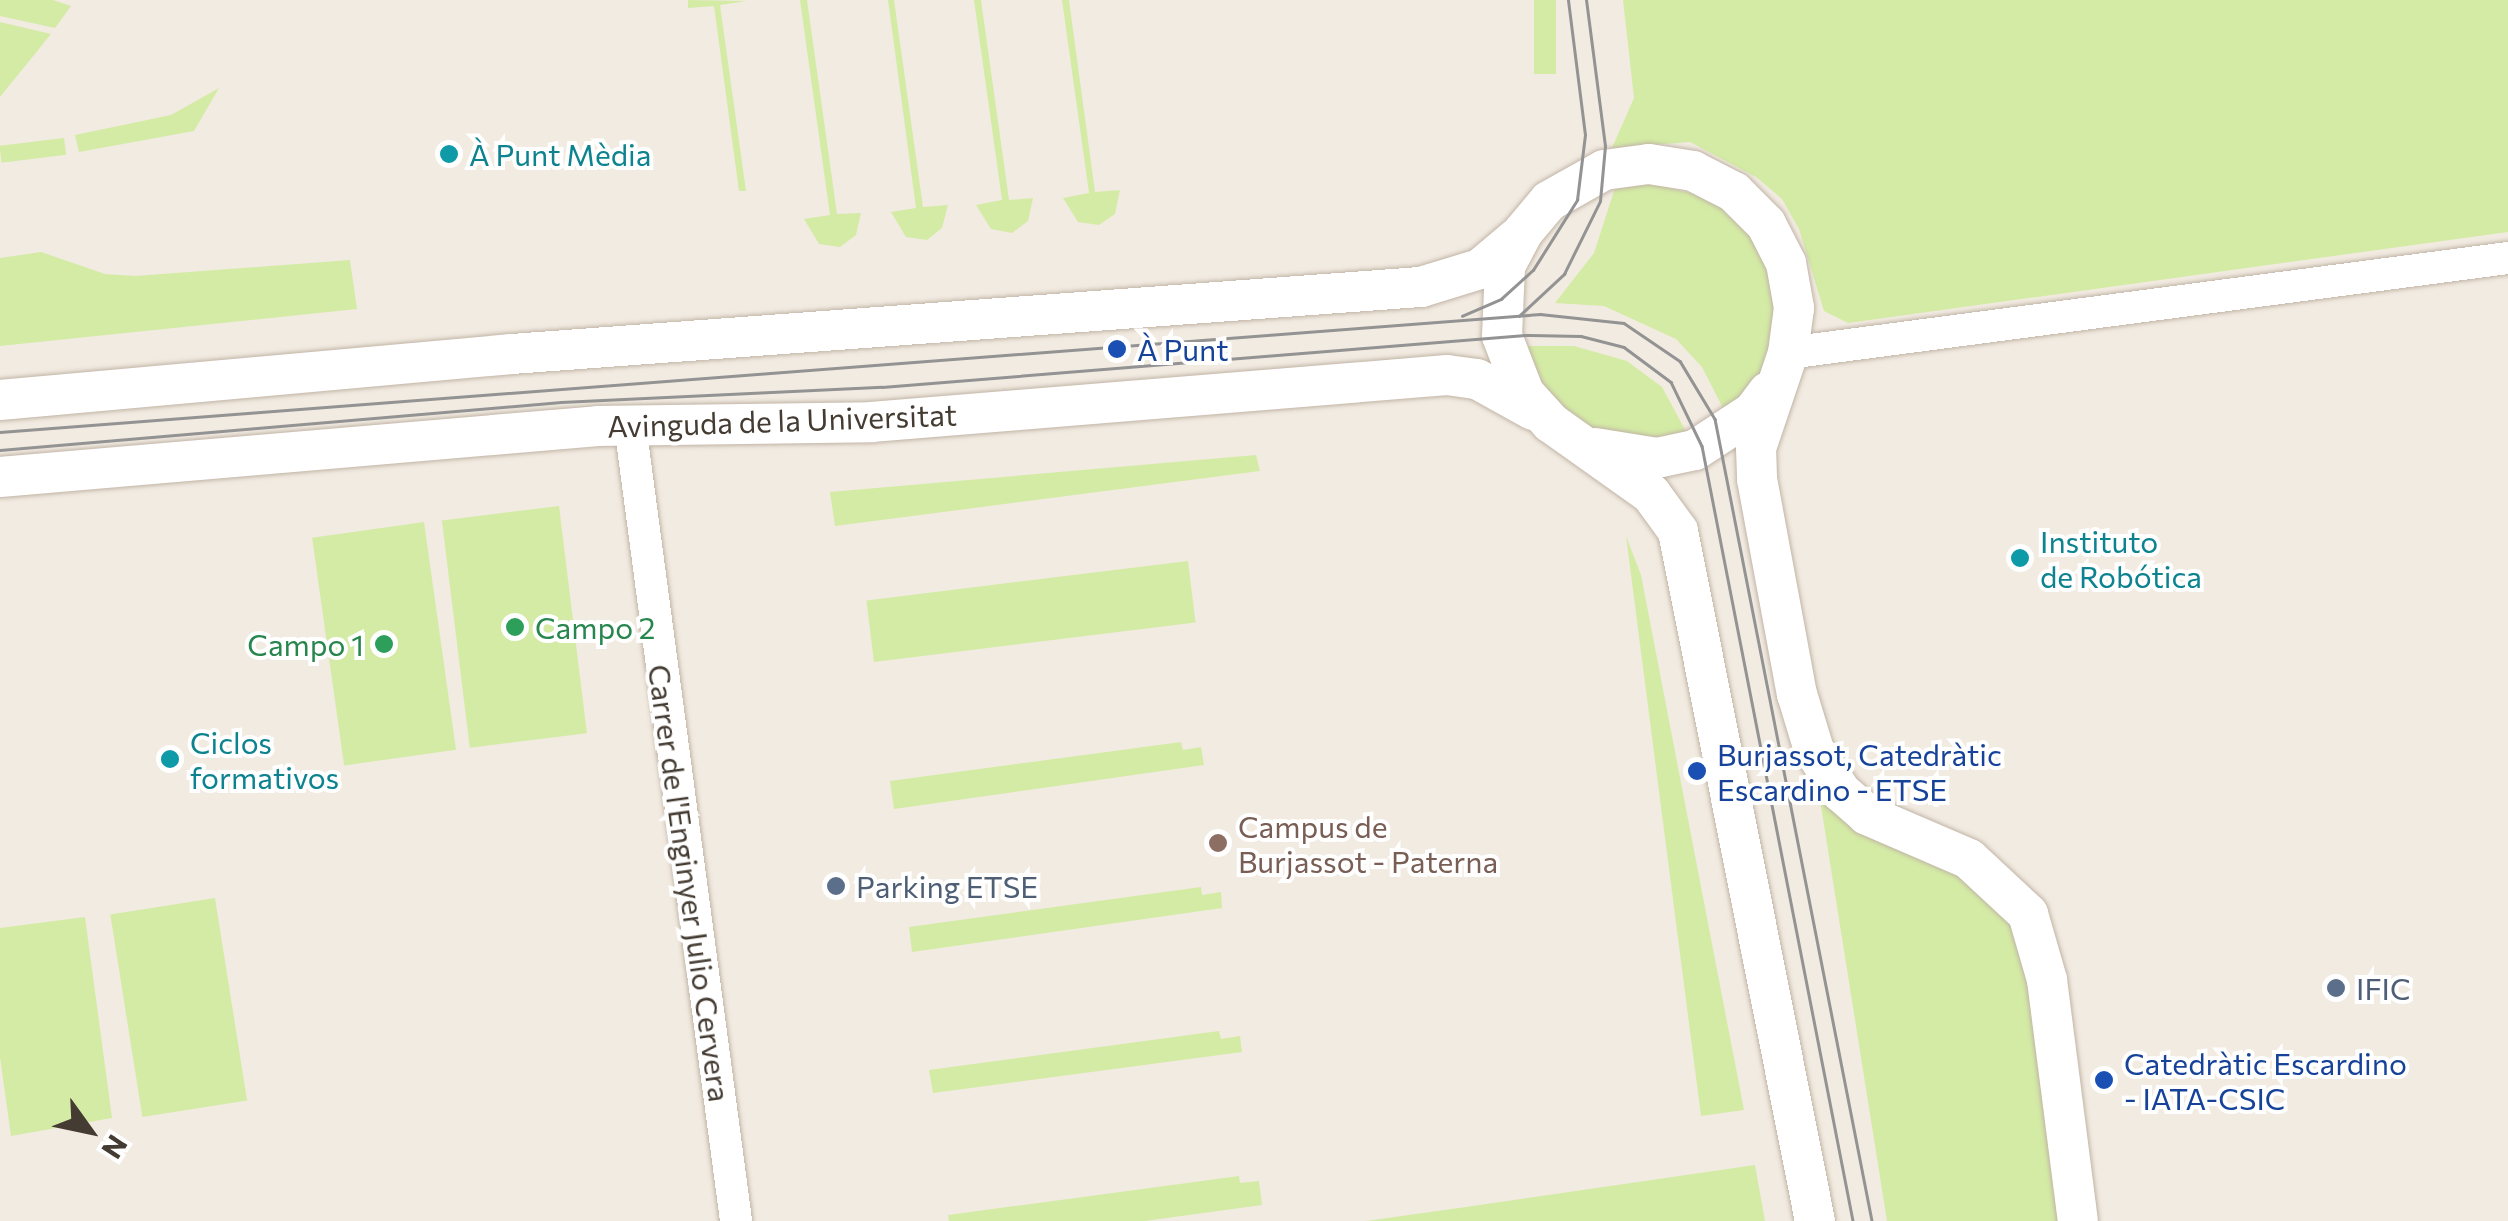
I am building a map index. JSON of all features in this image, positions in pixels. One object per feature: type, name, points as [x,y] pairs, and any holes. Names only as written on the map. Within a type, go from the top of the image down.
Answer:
[{"type":"street","points":[[0,400],[512,354],[1422,287],[1480,269],[1523,232],[1549,201],[1604,170],[1649,164],[1694,171],[1734,192],[1766,224],[1780,250],[1794,308],[1782,366],[1756,448],[1757,478],[1797,694],[1814,750],[1842,792],[1867,816],[1969,859],[2028,914],[2046,980],[2078,1221]]},
{"type":"street","points":[[1523,232],[1506,266],[1502,336],[1524,394],[1567,433],[1651,494],[1678,531],[1815,1221]]},
{"type":"street","points":[[1567,433],[1619,456],[1695,450],[1753,412],[1782,366],[2508,258]]},
{"type":"street","name":"Avinguda de la Universitat","points":[[0,477],[630,426],[872,422],[1447,375],[1500,388],[1567,433]]},
{"type":"street","name":"Carrer de l'Enginyer Julio Cervera","points":[[630,426],[736,1221]]},
{"type":"green space","points":[[0,0],[53,0],[71,6],[55,28],[0,16]]},
{"type":"green space","points":[[688,0],[747,1],[720,5],[746,191],[739,191],[714,6],[688,8]]},
{"type":"green space","points":[[800,0],[807,0],[837,214],[861,213],[856,235],[840,247],[819,244],[804,219],[830,215]]},
{"type":"green space","points":[[888,0],[894,0],[923,207],[948,205],[942,228],[927,240],[906,237],[891,212],[916,208]]},
{"type":"green space","points":[[974,0],[981,0],[1009,200],[1033,198],[1028,221],[1012,233],[991,229],[976,205],[1002,200]]},
{"type":"green space","points":[[1062,0],[1069,0],[1095,192],[1120,190],[1115,214],[1099,225],[1078,222],[1063,198],[1089,193]]},
{"type":"green space","points":[[1534,0],[1556,0],[1556,74],[1534,74]]},
{"type":"green space","points":[[1623,0],[2508,0],[2508,232],[1848,323],[1824,311],[1799,229],[1782,199],[1756,177],[1690,142],[1612,148],[1634,98]]},
{"type":"green space","points":[[0,22],[51,34],[0,97]]},
{"type":"green space","points":[[219,88],[194,131],[79,152],[75,135],[171,115]]},
{"type":"green space","points":[[64,138],[66,155],[2,163],[0,146]]},
{"type":"green space","points":[[1649,183],[1707,197],[1734,214],[1766,257],[1779,321],[1760,383],[1728,418],[1702,367],[1676,339],[1604,306],[1555,303],[1594,253],[1615,188]]},
{"type":"green space","points":[[41,252],[105,274],[135,276],[350,260],[357,309],[0,346],[0,258]]},
{"type":"green space","points":[[1526,346],[1574,346],[1627,361],[1662,387],[1689,437],[1665,444],[1610,437],[1582,423],[1546,390]]},
{"type":"green space","points":[[1256,455],[1260,471],[835,526],[830,492]]},
{"type":"green space","name":"Campo 2","points":[[559,506],[587,733],[470,748],[442,520]]},
{"type":"green space","name":"Campo 1","points":[[424,522],[456,750],[344,765],[312,538]]},
{"type":"green space","points":[[1626,536],[1641,575],[1744,1110],[1701,1116]]},
{"type":"green space","points":[[1188,561],[1196,623],[874,662],[866,600]]},
{"type":"green space","points":[[1181,742],[1183,750],[1201,747],[1204,765],[894,809],[890,781]]},
{"type":"green space","points":[[1818,787],[1971,876],[2006,907],[2027,953],[2059,1221],[1887,1221]]},
{"type":"green space","points":[[1201,887],[1202,895],[1221,892],[1222,908],[912,952],[909,927]]},
{"type":"green space","points":[[215,898],[247,1100],[142,1117],[110,915]]},
{"type":"green space","points":[[85,917],[112,1118],[11,1136],[0,1057],[0,928]]},
{"type":"green space","points":[[1219,1031],[1221,1039],[1240,1036],[1242,1052],[933,1093],[929,1070]]},
{"type":"green space","points":[[1755,1165],[1765,1221],[1366,1221],[1466,1207]]},
{"type":"green space","points":[[1239,1176],[1240,1183],[1259,1181],[1262,1205],[1145,1221],[949,1221],[948,1215]]},
{"type":"tram line","points":[[1462,316],[1501,299],[1533,270],[1577,200],[1585,135],[1568,0]]},
{"type":"tram line","points":[[1519,316],[1564,274],[1600,201],[1605,146],[1586,0]]},
{"type":"tram line","points":[[0,432],[1540,314],[1624,323],[1680,361],[1715,419],[1872,1221]]},
{"type":"tram line","points":[[0,450],[561,402],[882,387],[1525,335],[1581,336],[1624,347],[1671,382],[1702,446],[1853,1221]]},
{"type":"place","name":"À Punt Mèdia","points":[[449,154]]},
{"type":"place","name":"À Punt","points":[[1117,349]]},
{"type":"place","name":"Instituto de Robótica","points":[[2020,558]]},
{"type":"place","name":"Campo 2","points":[[515,627]]},
{"type":"place","name":"Campo 1","points":[[384,644]]},
{"type":"place","name":"Ciclos formativos","points":[[170,759]]},
{"type":"place","name":"Burjassot, Catedràtic Escardino - ETSE","points":[[1697,771]]},
{"type":"place","name":"Campus de Burjassot - Paterna","points":[[1218,843]]},
{"type":"place","name":"Parking ETSE","points":[[836,886]]},
{"type":"place","name":"IFIC","points":[[2336,988]]},
{"type":"place","name":"Catedràtic Escardino - IATA-CSIC","points":[[2104,1080]]}]
